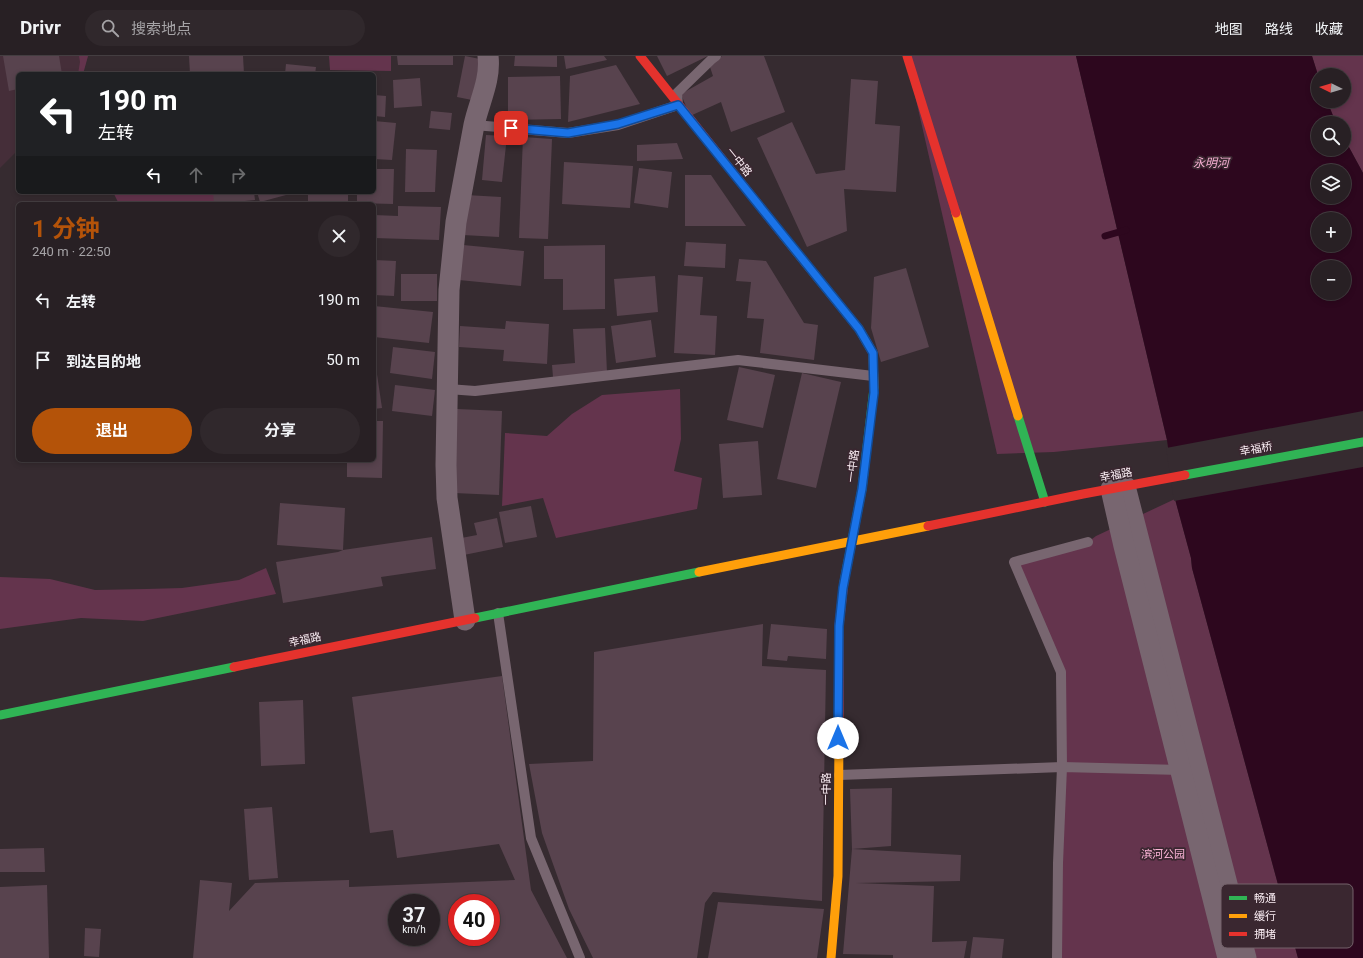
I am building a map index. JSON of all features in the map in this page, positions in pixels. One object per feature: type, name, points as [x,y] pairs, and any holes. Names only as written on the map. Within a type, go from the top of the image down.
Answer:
[{"type":"main road","name":"一中路","points":[[640,56],[859,329],[873,353],[874,393],[863,482],[843,588],[839,626],[838,876],[831,958]]},
{"type":"main road","points":[[907,56],[1045,502]]},
{"type":"main road","name":"幸福桥","points":[[1154,481],[1363,442]]},
{"type":"main road","name":"幸福路","points":[[0,715],[614,589],[1154,481]]},
{"type":"street","points":[[465,620],[447,498],[446,465],[449,290],[456,222],[477,111],[485,90],[489,66],[488,56]]},
{"type":"street","points":[[1118,487],[1126,554],[1221,930]]},
{"type":"street","points":[[1118,487],[1226,884]]},
{"type":"street","points":[[1226,948],[1228,958]]},
{"type":"street","points":[[1243,948],[1246,958]]},
{"type":"lane","points":[[474,125],[568,133],[618,124],[678,105],[677,93],[716,56]]},
{"type":"lane","points":[[448,389],[475,391],[738,360],[776,363],[873,376]]},
{"type":"lane","points":[[1057,958],[1058,863],[1062,767],[1061,672],[1014,562],[1088,542]]},
{"type":"lane","points":[[498,613],[530,838],[580,958]]},
{"type":"lane","points":[[838,775],[1062,767],[1181,770]]},
{"type":"shaded area","points":[[0,56],[88,56],[84,72],[16,72],[16,152],[0,168]]},
{"type":"green space","points":[[79,56],[88,56],[84,72],[78,72],[80,62]]},
{"type":"green space","points":[[329,56],[391,56],[391,71],[330,70]]},
{"type":"green space","points":[[906,56],[1076,56],[1167,440],[1054,452],[997,454]]},
{"type":"green space","points":[[1312,56],[1363,56],[1363,173],[1351,151],[1351,116],[1333,116],[1330,108],[1351,108],[1351,68],[1316,68]]},
{"type":"green space","points":[[114,194],[226,194],[225,202],[118,202]]},
{"type":"green space","points":[[680,389],[681,439],[674,471],[702,478],[697,509],[556,538],[543,498],[502,506],[505,433],[547,436],[572,414],[602,395]]},
{"type":"green space","name":"滨河公园","points":[[1175,499],[1191,558],[1192,568],[1278,884],[1221,884],[1221,948],[1295,948],[1298,958],[1057,958],[1061,672],[1014,562],[1088,542],[1096,536]]},
{"type":"green space","points":[[266,568],[276,594],[143,621],[81,618],[0,629],[0,577],[50,579],[95,590],[182,588],[239,580]]},
{"type":"water","name":"永明河","points":[[1076,56],[1312,56],[1316,68],[1311,68],[1311,108],[1330,108],[1333,116],[1311,116],[1311,156],[1351,156],[1351,151],[1363,173],[1363,958],[1298,958],[1295,948],[1353,948],[1353,884],[1278,884],[1192,568],[1191,558],[1175,499],[1167,440]]},
{"type":"pier","points":[[1363,411],[1363,467],[1174,501],[1166,448]]},
{"type":"building","points":[[3,56],[59,56],[62,72],[16,72],[16,89],[9,91]]},
{"type":"building","points":[[189,56],[243,56],[244,72],[190,72]]},
{"type":"building","points":[[397,56],[453,56],[453,65],[398,65]]},
{"type":"building","points":[[465,56],[485,60],[477,101],[457,97]]},
{"type":"building","points":[[515,56],[557,56],[557,67],[514,66]]},
{"type":"building","points":[[564,56],[604,56],[607,60],[566,69]]},
{"type":"building","points":[[657,56],[708,56],[667,76]]},
{"type":"building","points":[[722,56],[764,56],[785,112],[731,132],[721,102],[690,116],[681,94],[713,76],[709,64]]},
{"type":"building","points":[[286,64],[316,67],[315,72],[285,72]]},
{"type":"building","points":[[616,65],[640,104],[568,122],[570,76]]},
{"type":"building","points":[[560,76],[561,119],[508,120],[508,77]]},
{"type":"building","points":[[420,78],[422,106],[394,108],[393,80]]},
{"type":"building","points":[[851,79],[878,81],[875,124],[900,126],[896,192],[844,189],[847,231],[807,247],[757,138],[792,122],[816,174],[845,170]]},
{"type":"building","points":[[376,95],[386,96],[385,117],[376,116]]},
{"type":"building","points":[[431,111],[452,113],[450,130],[429,128]]},
{"type":"building","points":[[376,121],[396,123],[392,160],[376,159]]},
{"type":"building","points":[[486,135],[507,136],[502,182],[482,180]]},
{"type":"building","points":[[523,137],[552,139],[548,239],[519,238]]},
{"type":"building","points":[[677,143],[683,159],[637,161],[637,145]]},
{"type":"building","points":[[406,149],[437,150],[435,192],[405,192]]},
{"type":"building","points":[[564,162],[633,166],[630,208],[562,204]]},
{"type":"building","points":[[639,168],[672,172],[668,208],[634,203]]},
{"type":"building","points":[[376,169],[394,169],[393,204],[357,202],[357,194],[376,194]]},
{"type":"building","points":[[685,175],[711,175],[746,226],[685,226]]},
{"type":"building","points":[[213,194],[254,194],[255,200],[234,202],[214,202]]},
{"type":"building","points":[[258,194],[286,195],[260,202]]},
{"type":"building","points":[[308,194],[348,194],[348,202],[308,202]]},
{"type":"building","points":[[466,195],[501,197],[499,237],[463,235]]},
{"type":"building","points":[[398,206],[441,207],[439,240],[376,238],[376,215],[398,216]]},
{"type":"building","points":[[686,242],[726,244],[725,268],[684,266]]},
{"type":"building","points":[[463,245],[524,251],[521,286],[459,280]]},
{"type":"building","points":[[605,245],[605,309],[563,310],[563,279],[544,279],[544,246]]},
{"type":"building","points":[[739,259],[766,261],[804,323],[818,325],[814,360],[760,353],[764,319],[747,318],[751,282],[736,281]]},
{"type":"building","points":[[376,260],[396,261],[394,296],[376,295]]},
{"type":"building","points":[[906,268],[929,347],[881,362],[871,328],[874,277]]},
{"type":"building","points":[[401,274],[437,274],[437,301],[401,301]]},
{"type":"building","points":[[678,275],[703,277],[700,315],[717,316],[715,355],[674,353]]},
{"type":"building","points":[[655,276],[658,312],[617,316],[614,279]]},
{"type":"building","points":[[376,306],[433,312],[429,343],[376,337]]},
{"type":"building","points":[[651,320],[656,357],[616,363],[611,326]]},
{"type":"building","points":[[506,321],[549,324],[547,364],[503,361],[504,350],[459,347],[460,326],[505,329]]},
{"type":"building","points":[[605,328],[607,373],[553,377],[552,365],[575,363],[573,329]]},
{"type":"building","points":[[393,347],[435,352],[432,379],[390,373]]},
{"type":"building","points":[[739,367],[775,375],[763,428],[727,420]]},
{"type":"building","points":[[376,368],[382,408],[376,409]]},
{"type":"building","points":[[802,373],[841,382],[816,488],[777,479]]},
{"type":"building","points":[[395,385],[435,390],[432,416],[392,411]]},
{"type":"building","points":[[457,409],[502,411],[499,495],[454,493]]},
{"type":"building","points":[[376,421],[383,421],[382,478],[347,477],[347,462],[376,462]]},
{"type":"building","points":[[758,441],[762,495],[723,498],[719,444]]},
{"type":"building","points":[[280,503],[345,508],[343,550],[277,545]]},
{"type":"building","points":[[531,506],[537,537],[505,543],[499,512]]},
{"type":"building","points":[[497,518],[503,547],[459,556],[456,539],[477,535],[474,523]]},
{"type":"building","points":[[432,537],[436,569],[381,577],[383,586],[283,603],[276,562],[343,550]]},
{"type":"building","points":[[763,624],[762,666],[826,670],[822,901],[713,892],[705,903],[697,958],[593,958],[569,909],[542,833],[529,764],[593,761],[594,652]]},
{"type":"building","points":[[771,624],[827,629],[826,659],[788,656],[787,661],[767,659]]},
{"type":"building","points":[[502,676],[531,890],[567,958],[193,958],[200,880],[232,883],[229,911],[255,883],[349,880],[349,887],[515,880],[499,844],[397,858],[393,830],[370,833],[352,697]]},
{"type":"building","points":[[303,700],[305,764],[261,766],[259,702]]},
{"type":"building","points":[[892,788],[891,846],[852,849],[850,789]]},
{"type":"building","points":[[272,807],[278,878],[249,880],[244,809]]},
{"type":"building","points":[[44,848],[45,872],[0,872],[0,849]]},
{"type":"building","points":[[852,849],[961,855],[960,881],[856,883],[934,886],[932,942],[967,941],[964,958],[893,958],[893,955],[843,954]]},
{"type":"building","points":[[47,885],[49,958],[0,958],[0,887]]},
{"type":"building","points":[[718,902],[824,909],[817,958],[708,958]]},
{"type":"building","points":[[85,928],[101,929],[99,957],[84,956]]},
{"type":"building","points":[[973,937],[1004,939],[1002,958],[970,958]]},
{"type":"waterway","points":[[1105,236],[1126,230]]},
{"type":"traffic: fast","points":[[844,582],[862,489],[874,388]]},
{"type":"traffic: fast","points":[[1018,416],[1045,502]]},
{"type":"traffic: fast","points":[[1185,475],[1363,442]]},
{"type":"traffic: fast","points":[[475,618],[699,572]]},
{"type":"traffic: fast","points":[[0,715],[234,667]]},
{"type":"traffic: slow","points":[[956,213],[1018,416]]},
{"type":"traffic: slow","points":[[782,234],[859,329],[873,353],[874,388]]},
{"type":"traffic: slow","points":[[699,572],[928,526]]},
{"type":"traffic: slow","points":[[831,958],[838,876],[839,733]]},
{"type":"traffic: jam","points":[[640,56],[782,234]]},
{"type":"traffic: jam","points":[[907,56],[956,213]]},
{"type":"traffic: jam","points":[[928,526],[1083,494],[1185,475]]},
{"type":"traffic: jam","points":[[839,733],[839,626],[844,582]]},
{"type":"traffic: jam","points":[[234,667],[475,618]]},
{"type":"route","points":[[511,128],[568,133],[618,124],[678,105],[859,329],[873,353],[874,393],[862,489],[843,588],[839,626],[838,738]]}]
